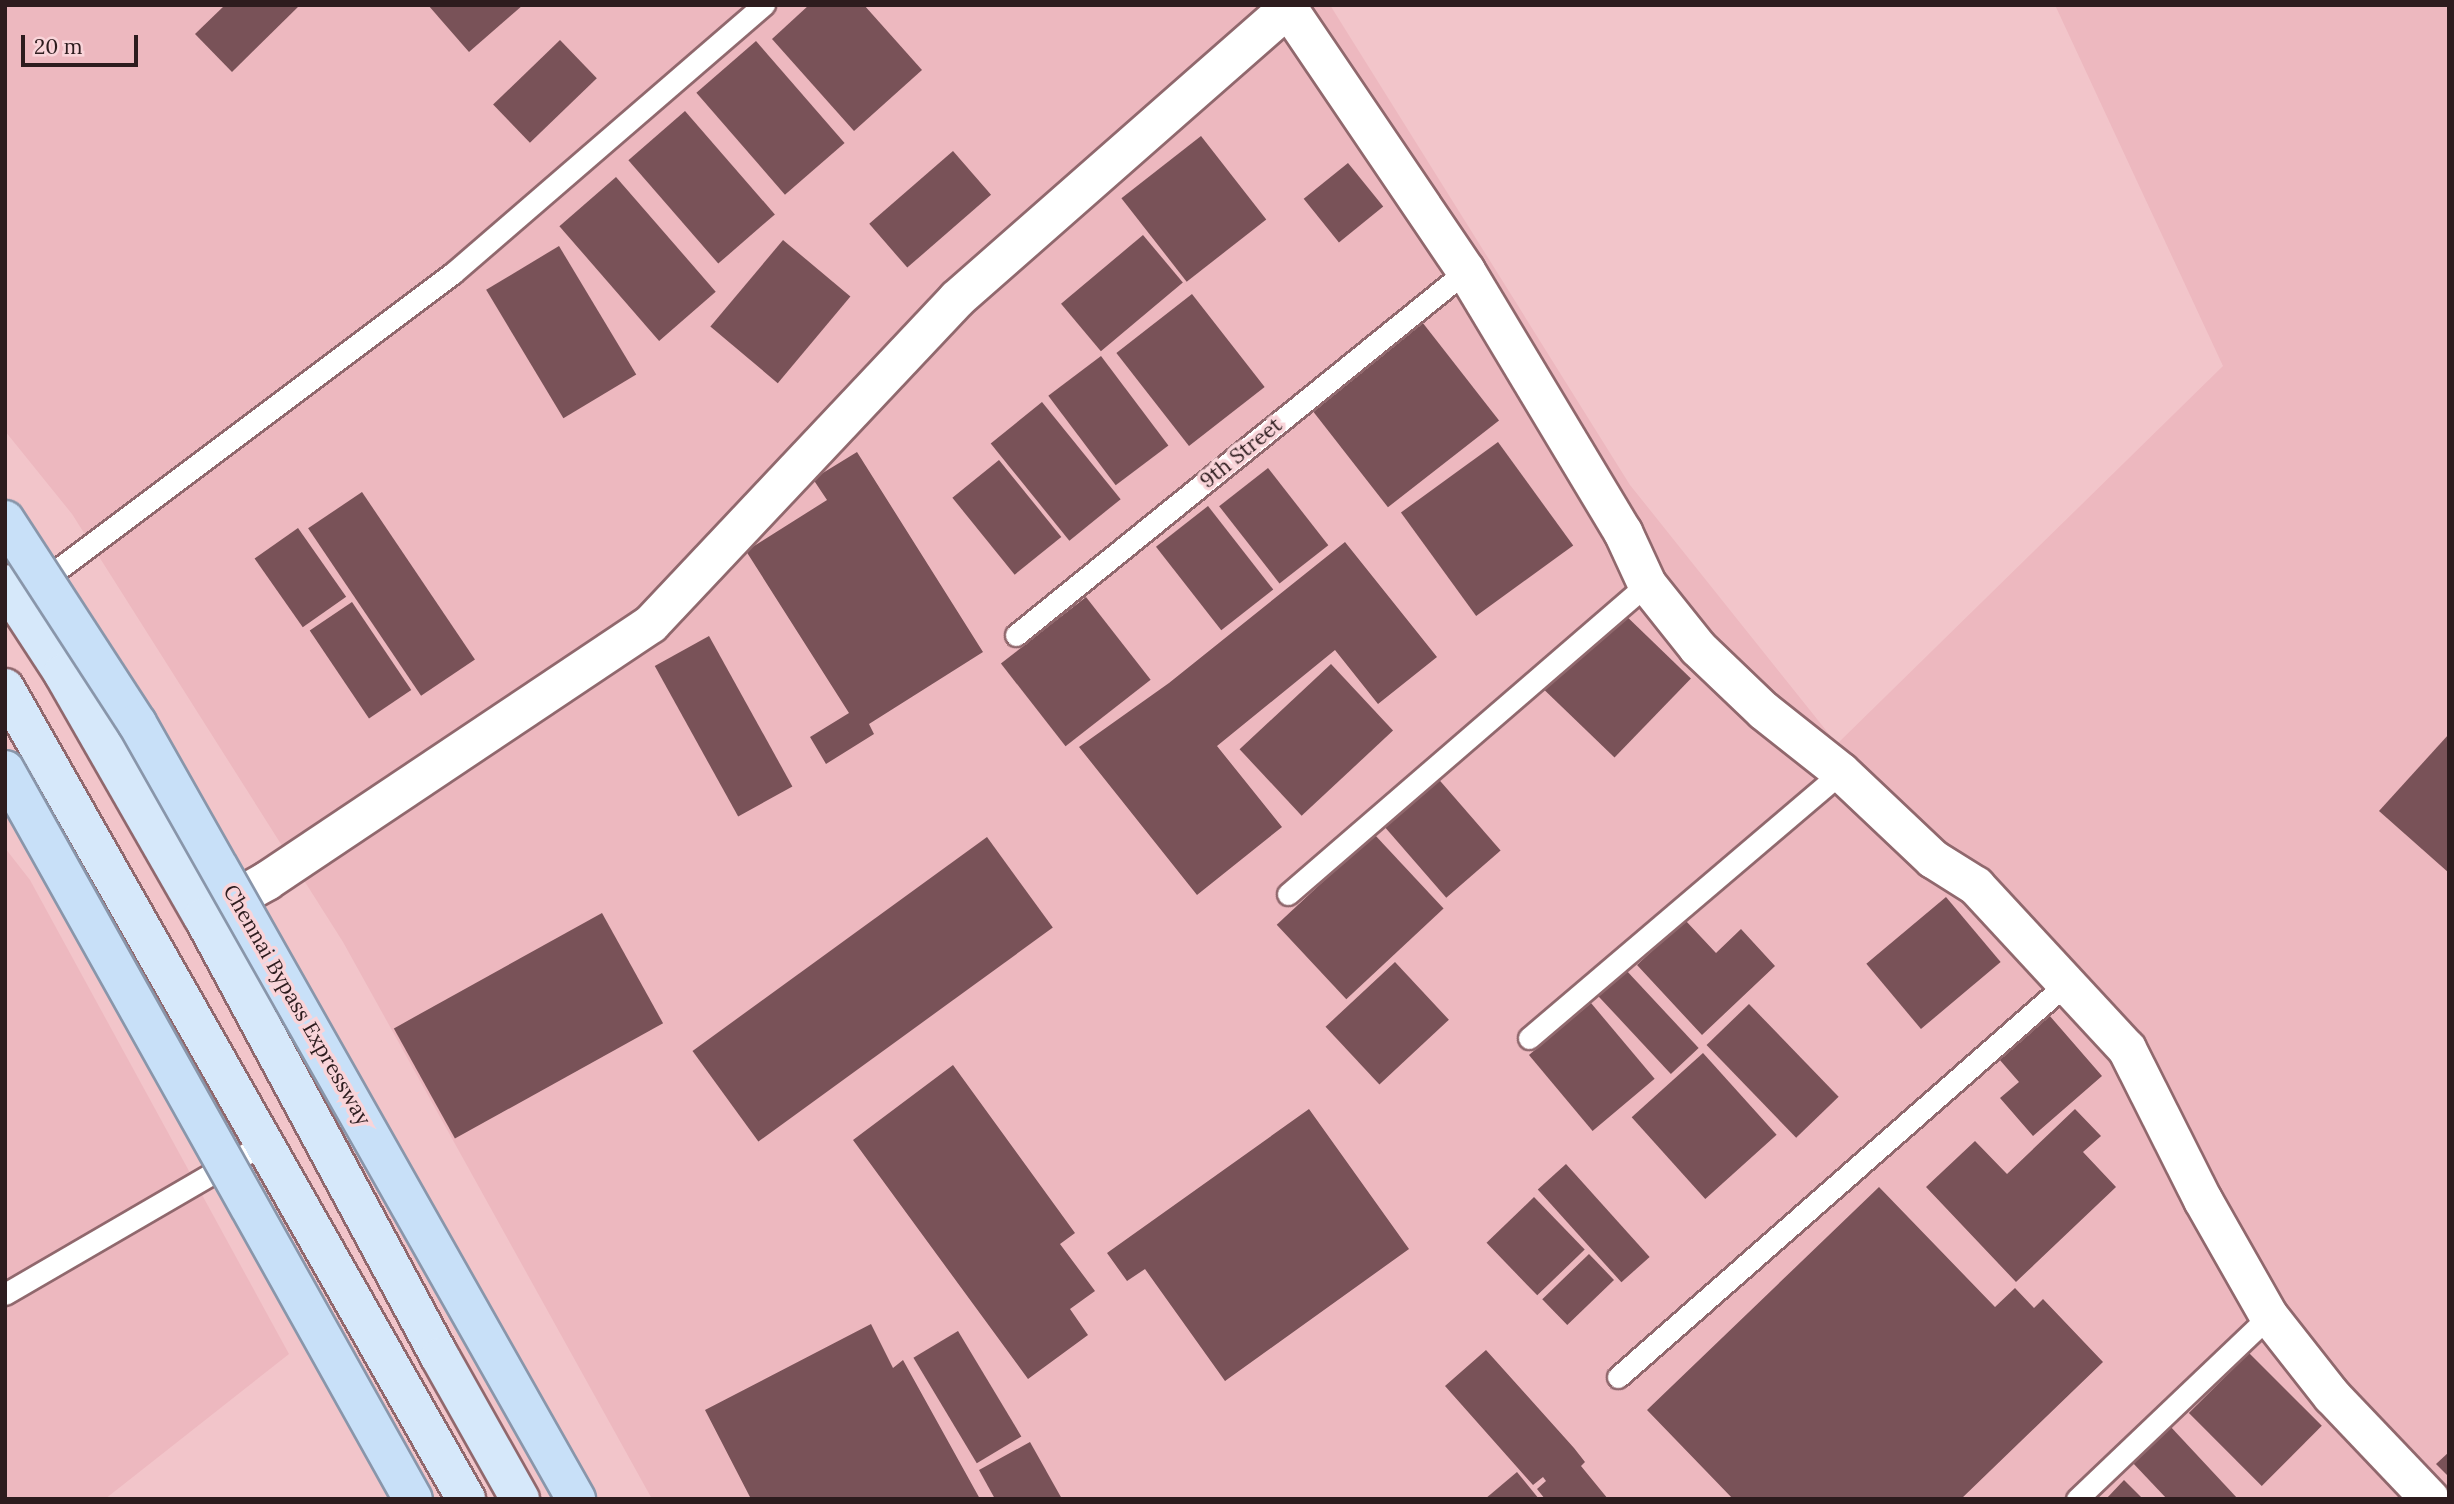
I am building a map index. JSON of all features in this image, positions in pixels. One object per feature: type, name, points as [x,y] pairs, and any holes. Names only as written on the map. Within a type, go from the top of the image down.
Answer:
[{"type":"highway","name":"Chennai Bypass Expressway","points":[[5,520],[137,723],[576,1499]]},
{"type":"highway","points":[[5,770],[414,1499]]},
{"type":"main road","points":[[11,592],[63,673],[203,917],[433,1345],[520,1499]]},
{"type":"main road","points":[[5,688],[466,1499]]},
{"type":"street","points":[[203,917],[267,881],[651,624],[957,299],[1288,8],[1466,271],[1610,509],[1647,584],[1699,648],[1764,710],[1841,772],[1933,859],[1976,887],[2127,1049],[2203,1200],[2269,1315],[2332,1396],[2430,1499]]},
{"type":"lane","points":[[11,592],[453,273],[764,5]]},
{"type":"lane","name":"9th Street","points":[[1016,635],[1466,271]]},
{"type":"lane","points":[[1288,894],[1647,584]]},
{"type":"lane","points":[[1529,1038],[1841,772]]},
{"type":"lane","points":[[1618,1377],[2066,984]]},
{"type":"lane","points":[[5,1294],[263,1144]]},
{"type":"lane","points":[[2077,1499],[2269,1315]]},
{"type":"shaded area","points":[[5,5],[1330,5],[1630,485],[1837,744],[2223,366],[2055,5],[2449,5],[2449,1499],[652,1499],[343,942],[72,514],[5,431]]},
{"type":"shaded area","points":[[5,848],[30,880],[289,1354],[105,1499],[5,1499]]},
{"type":"building","points":[[225,5],[300,5],[232,72],[195,34]]},
{"type":"building","points":[[428,5],[523,5],[469,52]]},
{"type":"building","points":[[809,5],[864,5],[922,70],[854,131],[772,39]]},
{"type":"building","points":[[560,40],[597,78],[530,143],[493,105]]},
{"type":"building","points":[[756,41],[845,143],[785,195],[696,93]]},
{"type":"building","points":[[685,111],[775,214],[718,264],[628,160]]},
{"type":"building","points":[[1201,136],[1266,220],[1187,282],[1121,198]]},
{"type":"building","points":[[953,151],[991,195],[907,268],[869,224]]},
{"type":"building","points":[[1348,163],[1383,207],[1339,242],[1304,199]]},
{"type":"building","points":[[616,177],[716,292],[659,341],[559,226]]},
{"type":"building","points":[[1143,235],[1183,282],[1101,351],[1061,304]]},
{"type":"building","points":[[783,240],[850,297],[778,383],[710,327]]},
{"type":"building","points":[[559,246],[636,375],[563,418],[486,290]]},
{"type":"building","points":[[1192,294],[1265,387],[1189,446],[1116,353]]},
{"type":"building","points":[[1419,318],[1499,420],[1388,507],[1308,405]]},
{"type":"building","points":[[1101,356],[1168,445],[1116,485],[1048,396]]},
{"type":"building","points":[[1042,402],[1121,499],[1069,541],[991,444]]},
{"type":"building","points":[[1498,442],[1573,546],[1476,616],[1401,513]]},
{"type":"building","points":[[857,452],[983,652],[869,724],[874,734],[826,764],[810,737],[849,713],[746,551],[827,500],[813,479]]},
{"type":"building","points":[[999,460],[1061,537],[1015,575],[952,498]]},
{"type":"building","points":[[1268,468],[1328,545],[1279,583],[1219,506]]},
{"type":"building","points":[[362,492],[475,659],[421,696],[308,528]]},
{"type":"building","points":[[1208,506],[1273,590],[1221,630],[1156,547]]},
{"type":"building","points":[[298,528],[346,597],[303,627],[255,558]]},
{"type":"building","points":[[1345,542],[1437,657],[1378,704],[1335,650],[1217,746],[1282,827],[1197,895],[1079,747],[1169,683]]},
{"type":"building","points":[[1086,597],[1151,680],[1066,746],[1001,663]]},
{"type":"building","points":[[352,602],[411,690],[369,718],[310,631]]},
{"type":"building","points":[[1619,609],[1691,678],[1615,758],[1543,688]]},
{"type":"building","points":[[709,636],[792,786],[738,816],[655,666]]},
{"type":"building","points":[[1331,664],[1393,731],[1302,816],[1240,749]]},
{"type":"building","points":[[2449,734],[2449,873],[2379,811]]},
{"type":"building","points":[[1435,775],[1501,850],[1446,898],[1381,822]]},
{"type":"building","points":[[1374,834],[1444,909],[1346,999],[1277,925]]},
{"type":"building","points":[[987,837],[1053,928],[758,1142],[693,1051]]},
{"type":"building","points":[[1946,897],[2001,962],[1921,1029],[1866,964]]},
{"type":"building","points":[[602,913],[663,1023],[455,1139],[394,1028]]},
{"type":"building","points":[[1685,920],[1716,953],[1741,929],[1775,966],[1702,1035],[1637,965]]},
{"type":"building","points":[[1395,962],[1449,1020],[1379,1085],[1326,1027]]},
{"type":"building","points":[[1625,969],[1699,1048],[1671,1074],[1597,995]]},
{"type":"building","points":[[1591,1003],[1655,1079],[1593,1131],[1529,1055]]},
{"type":"building","points":[[1749,1004],[1839,1097],[1796,1138],[1707,1045]]},
{"type":"building","points":[[2049,1015],[2102,1076],[2033,1136],[2000,1098],[2019,1082],[1999,1059]]},
{"type":"building","points":[[1703,1053],[1777,1135],[1705,1199],[1632,1117]]},
{"type":"building","points":[[953,1065],[1075,1233],[1060,1244],[1095,1291],[1070,1309],[1088,1335],[1028,1379],[853,1140]]},
{"type":"building","points":[[1309,1109],[1409,1249],[1225,1381],[1145,1269],[1127,1281],[1107,1253]]},
{"type":"building","points":[[2075,1109],[2101,1136],[2083,1152],[2116,1187],[2016,1282],[1926,1187],[1975,1141],[2007,1174]]},
{"type":"building","points":[[1566,1164],[1650,1257],[1621,1282],[1538,1189]]},
{"type":"building","points":[[1879,1187],[1995,1307],[2015,1288],[2034,1308],[2043,1299],[2103,1362],[1961,1499],[1733,1499],[1647,1410]]},
{"type":"building","points":[[1534,1197],[1585,1250],[1537,1295],[1487,1243]]},
{"type":"building","points":[[1589,1254],[1614,1280],[1567,1325],[1542,1299]]},
{"type":"building","points":[[871,1324],[893,1368],[903,1360],[980,1499],[751,1499],[705,1410]]},
{"type":"building","points":[[958,1331],[1021,1436],[977,1463],[913,1358]]},
{"type":"building","points":[[1486,1350],[1574,1448],[1585,1462],[1581,1466],[1608,1499],[1545,1499],[1537,1489],[1546,1481],[1543,1477],[1533,1485],[1445,1386]]},
{"type":"building","points":[[2249,1353],[2322,1426],[2262,1486],[2189,1413]]},
{"type":"building","points":[[2169,1425],[2238,1499],[2167,1499],[2131,1461]]},
{"type":"building","points":[[1030,1442],[1062,1499],[995,1499],[979,1470]]},
{"type":"building","points":[[2449,1452],[2449,1477],[2436,1464]]},
{"type":"building","points":[[1517,1472],[1539,1499],[1485,1499]]},
{"type":"building","points":[[2124,1480],[2143,1499],[2106,1499]]}]
